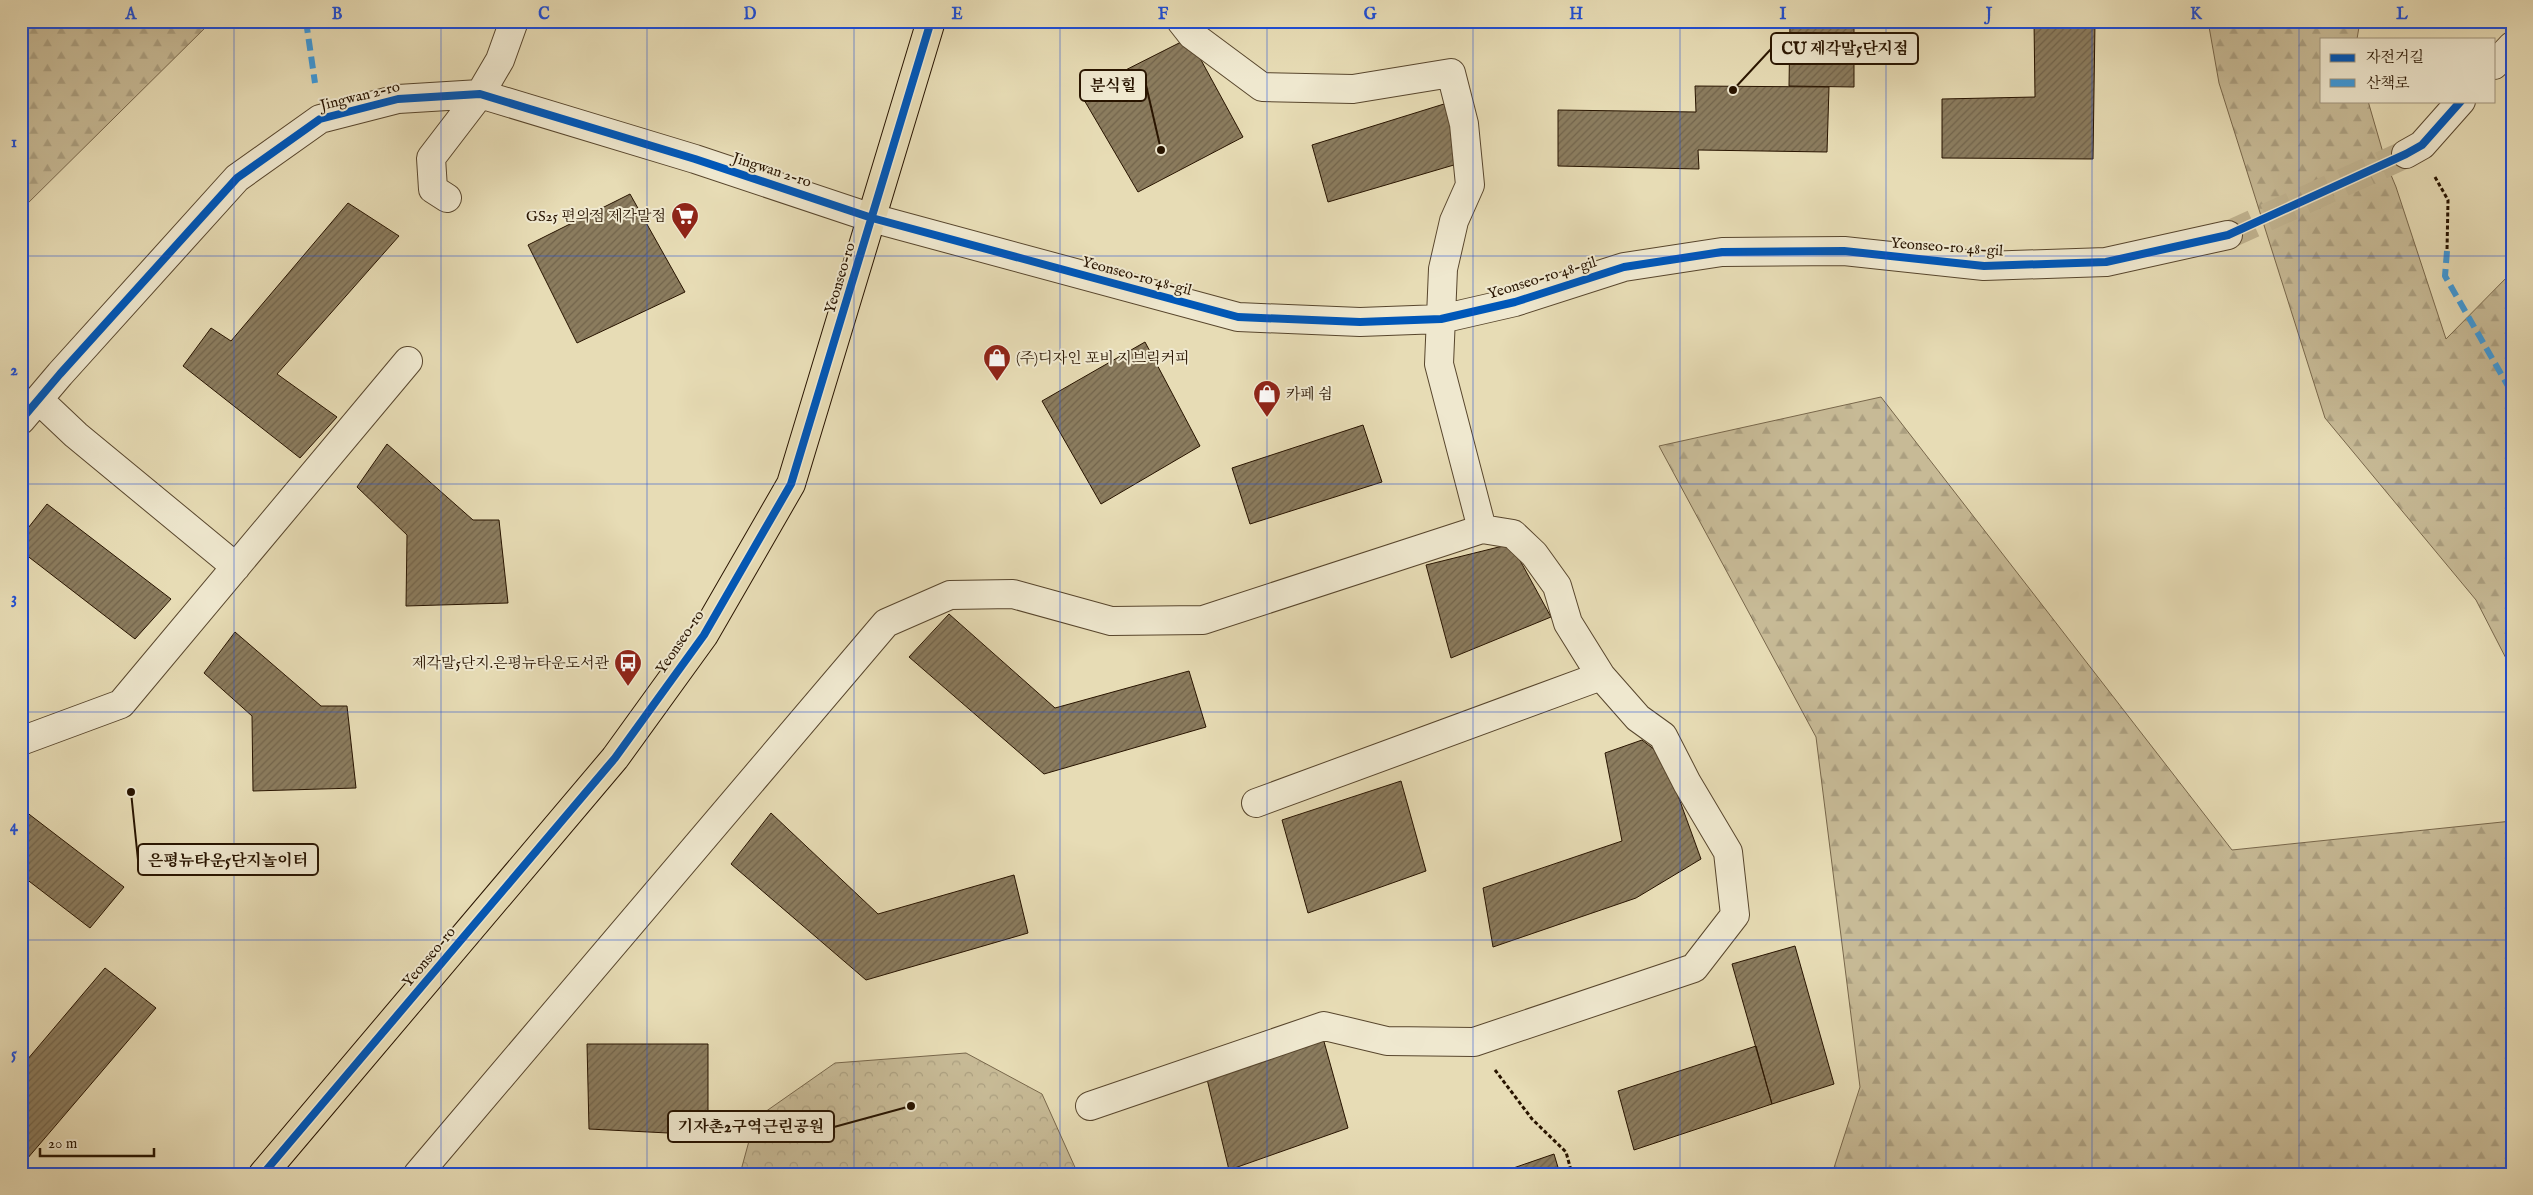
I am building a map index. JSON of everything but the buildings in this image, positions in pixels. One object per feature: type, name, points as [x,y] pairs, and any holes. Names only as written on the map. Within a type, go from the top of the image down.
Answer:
[{"type":"main road","name":"Yeonseo-ro","points":[[264,1174],[616,758],[704,635],[790,484],[931,21]]},
{"type":"street","points":[[447,198],[433,189],[431,158],[480,94],[500,60],[514,21]]},
{"type":"street","points":[[1181,21],[1192,35],[1262,87],[1353,89],[1451,72],[1464,124],[1470,185],[1454,221],[1443,268],[1439,364],[1482,529]]},
{"type":"street","points":[[2496,63],[2512,46]]},
{"type":"street","name":"Jingwan 2-ro","points":[[30,410],[60,374],[237,178],[320,119],[398,98],[480,94],[695,159],[872,218]]},
{"type":"street","points":[[2406,154],[2422,145],[2460,102]]},
{"type":"street","name":"Yeonseo-ro 48-gil","points":[[872,218],[1238,317],[1360,322],[1441,319],[1516,302],[1624,267],[1722,252],[1844,251],[1984,266],[2106,262],[2228,235]]},
{"type":"street","points":[[22,739],[120,704],[408,361]]},
{"type":"street","points":[[30,410],[76,435],[236,567]]},
{"type":"street","points":[[418,1174],[886,623],[950,595],[1012,594],[1111,621],[1203,620],[1482,529],[1514,534],[1534,554],[1557,586],[1568,622],[1601,676],[1638,718],[1663,736],[1687,783],[1728,852],[1736,915],[1694,968],[1474,1042],[1387,1041],[1324,1026],[1090,1106]]},
{"type":"street","points":[[1256,803],[1601,676]]},
{"type":"path","points":[[2434,176],[2448,200],[2447,251]]},
{"type":"path","points":[[1474,1042],[1532,1119],[1566,1152],[1572,1174]]},
{"type":"green space","points":[[21,21],[212,21],[21,210]]},
{"type":"green space","points":[[2208,21],[2360,21],[2357,38],[2320,38],[2320,102],[2368,102],[2386,163],[2396,187],[2446,339],[2512,272],[2512,670],[2476,600],[2325,418],[2219,83]]},
{"type":"green space","points":[[1881,397],[2232,850],[2512,821],[2512,1174],[1832,1174],[1860,1087],[1816,737],[1659,446]]},
{"type":"green space","points":[[966,1053],[1042,1094],[1078,1174],[740,1174],[755,1119],[835,1063]]},
{"type":"tunnel","points":[[2228,235],[2406,154]]},
{"type":"marked path","points":[[306,21],[315,83]]},
{"type":"marked path","points":[[2447,251],[2445,276],[2512,393]]},
{"type":"cycle path","points":[[263,1174],[615,758],[704,635],[791,484],[931,21]]},
{"type":"cycle path","points":[[21,420],[60,374],[237,178],[320,119],[398,99],[480,94],[695,159],[872,218],[1238,317],[1360,322],[1441,319],[1515,302],[1624,267],[1722,252],[1844,251],[1984,266],[2106,262],[2228,235],[2422,145],[2460,102]]},
{"type":"place","name":"CU 제각말5단지점","points":[[1733,90]]},
{"type":"place","name":"분식힐","points":[[1161,150]]},
{"type":"place","name":"GS25 편의점 제각말점","points":[[685,240]]},
{"type":"place","name":"(주)디자인 포비 지브릭커피","points":[[997,382]]},
{"type":"place","name":"카페 쉼","points":[[1267,418]]},
{"type":"place","name":"제각말5단지.은평뉴타운도서관","points":[[628,687]]},
{"type":"place","name":"은평뉴타운5단지놀이터","points":[[131,792]]},
{"type":"place","name":"기자촌2구역근린공원","points":[[911,1106]]}]
